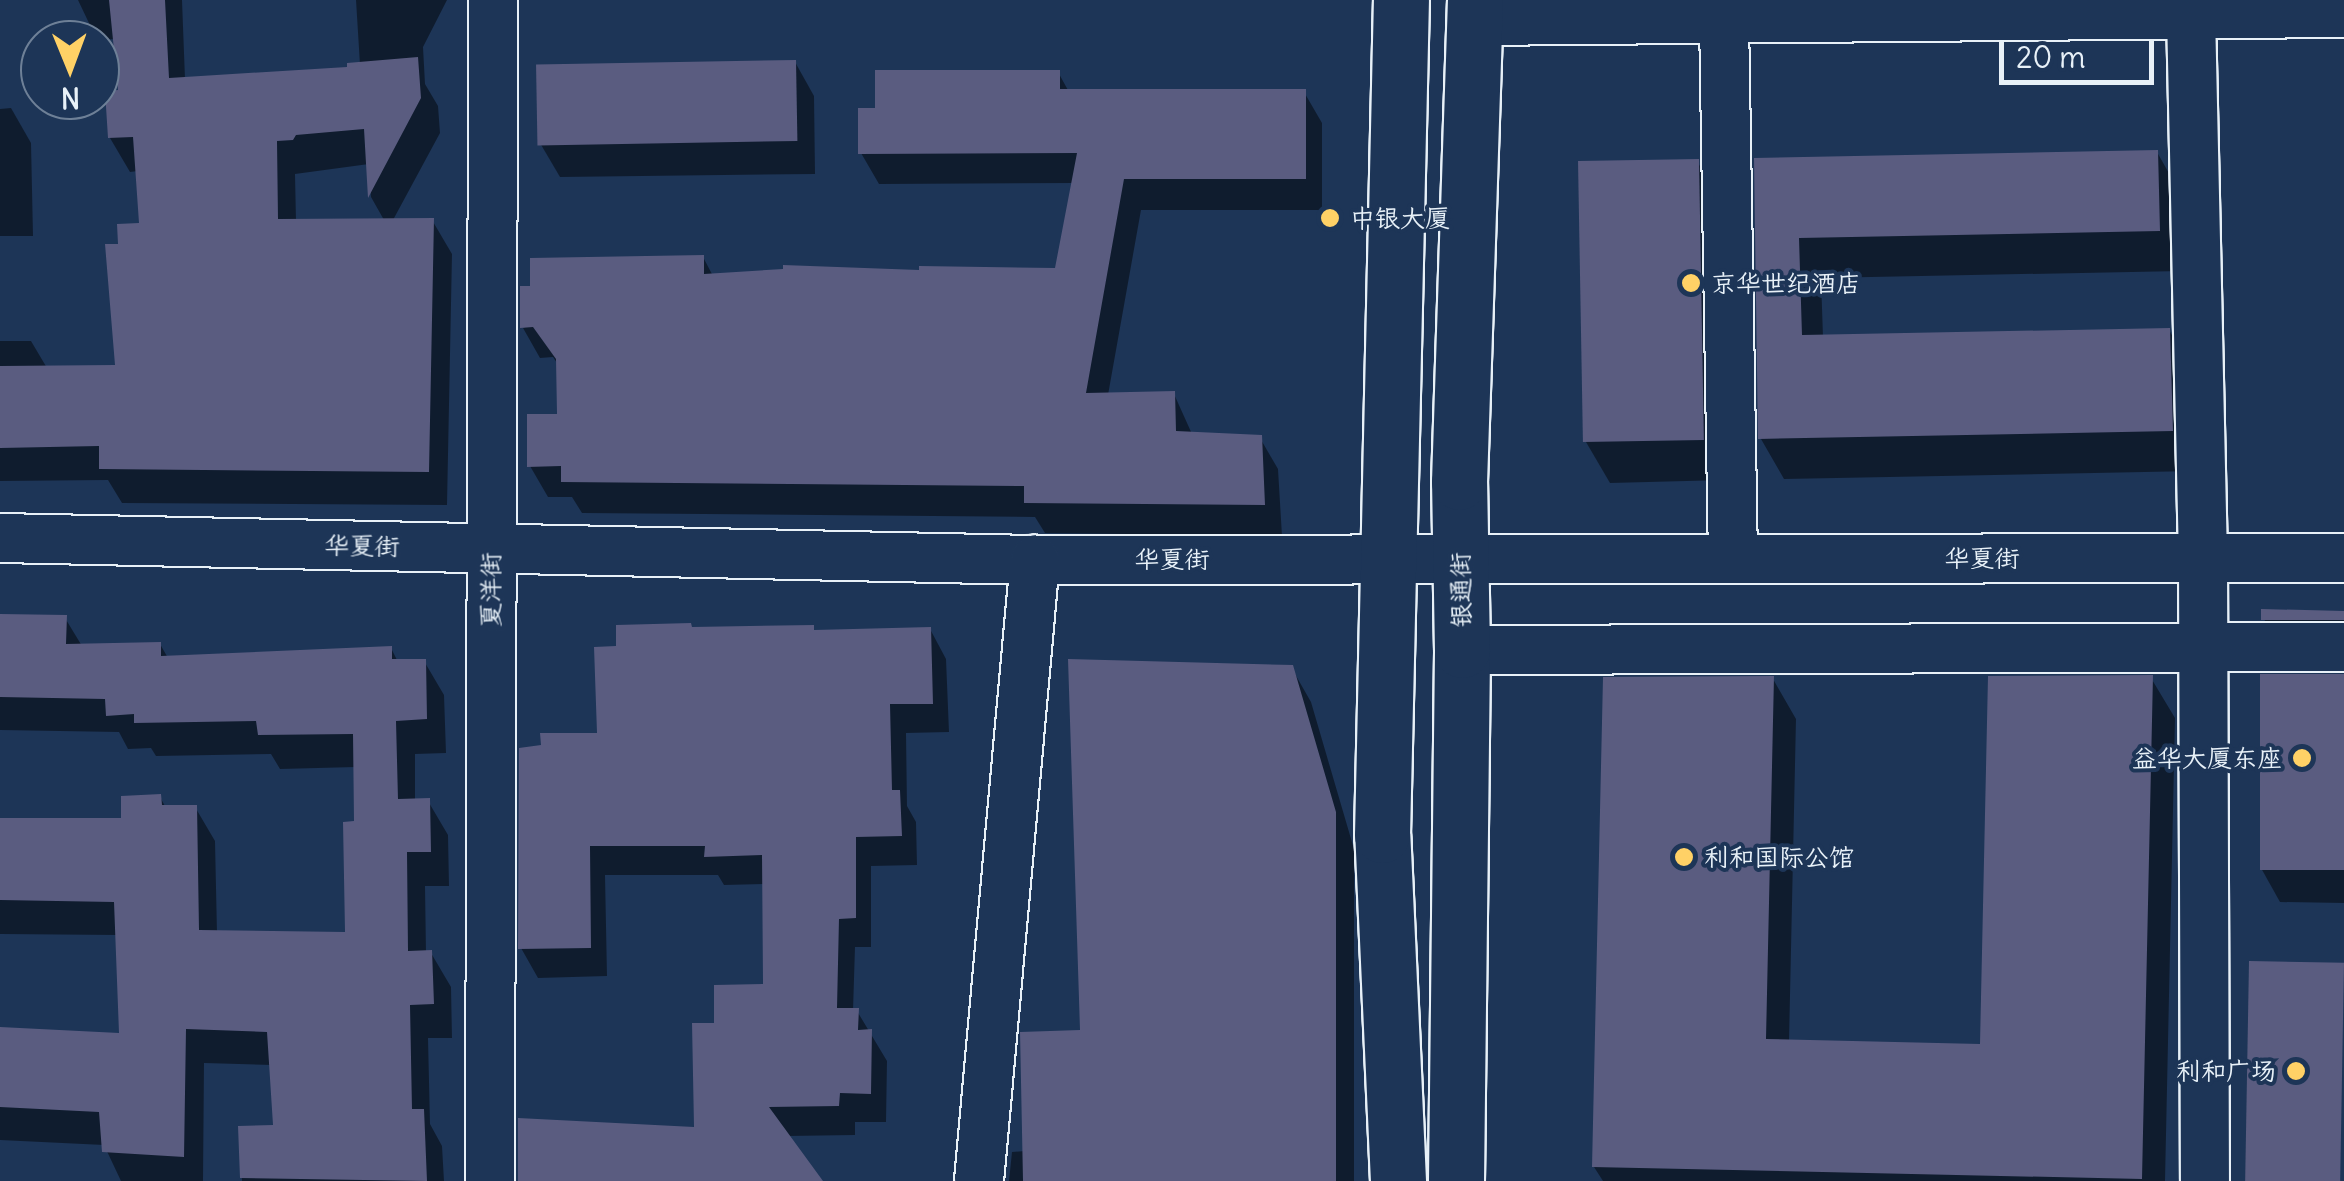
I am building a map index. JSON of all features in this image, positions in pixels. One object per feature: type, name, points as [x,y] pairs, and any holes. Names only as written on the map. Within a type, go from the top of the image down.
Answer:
[{"type":"street","name":"夏洋街","points":[[490,1181],[493,0]]},
{"type":"street","points":[[1398,1181],[1382,834],[1401,0]]},
{"type":"street","points":[[1474,11],[1724,18],[2344,13]]},
{"type":"street","name":"银通街","points":[[1456,1181],[1460,557],[1474,11]]},
{"type":"street","points":[[2190,14],[2203,558],[2205,1181]]},
{"type":"street","points":[[1724,18],[1733,559]]},
{"type":"street","name":"华夏街","points":[[0,538],[1035,560],[2344,558]]},
{"type":"street","points":[[979,1181],[1035,560]]},
{"type":"street","points":[[1462,650],[2344,647]]},
{"type":"building","points":[[109,0],[165,0],[169,78],[347,67],[347,63],[418,57],[421,98],[368,198],[364,129],[296,135],[293,140],[277,141],[278,219],[434,218],[429,472],[99,469],[99,446],[0,448],[0,366],[115,365],[105,244],[118,244],[117,224],[139,223],[133,137],[108,138],[107,120],[120,120],[120,20],[111,20]]},
{"type":"building","points":[[796,60],[797,141],[537,146],[536,65]]},
{"type":"building","points":[[875,70],[1060,70],[1060,89],[1306,89],[1306,179],[1124,179],[1086,393],[1175,391],[1176,431],[1262,435],[1265,505],[1024,503],[1024,486],[561,482],[561,466],[527,467],[527,414],[557,414],[556,359],[533,327],[520,328],[520,286],[530,286],[530,258],[704,255],[704,274],[783,269],[783,265],[919,270],[919,266],[1055,268],[1077,153],[858,154],[858,108],[875,108]]},
{"type":"building","name":"京华世纪酒店","points":[[2158,150],[2160,231],[1799,238],[1802,335],[2170,328],[2173,431],[1758,439],[1754,158]]},
{"type":"building","points":[[1699,159],[1704,440],[1583,442],[1578,161]]},
{"type":"building","points":[[2261,609],[2344,611],[2344,620],[2261,620]]},
{"type":"building","points":[[0,614],[67,615],[66,644],[161,642],[161,656],[392,646],[392,659],[426,659],[427,719],[396,721],[398,799],[430,798],[431,852],[407,852],[408,951],[432,950],[434,1004],[410,1005],[412,1109],[424,1109],[427,1181],[240,1178],[238,1126],[273,1125],[267,1032],[186,1029],[184,1157],[102,1152],[99,1112],[0,1107],[0,1027],[119,1033],[114,902],[0,900],[0,818],[121,818],[121,796],[161,794],[162,805],[197,805],[199,930],[345,932],[343,822],[354,821],[353,734],[258,735],[256,721],[134,723],[134,714],[106,716],[105,699],[0,697]]},
{"type":"building","points":[[691,623],[692,627],[814,625],[814,630],[931,627],[933,704],[890,704],[892,790],[900,790],[902,836],[856,837],[856,918],[839,919],[837,1008],[859,1008],[858,1030],[872,1029],[871,1094],[840,1093],[839,1106],[769,1107],[823,1181],[518,1181],[518,1118],[694,1127],[692,1023],[714,1023],[714,985],[763,984],[762,855],[704,857],[705,846],[590,846],[591,948],[518,949],[519,748],[541,745],[540,733],[597,733],[594,647],[616,646],[616,625]]},
{"type":"building","points":[[1068,659],[1293,665],[1336,812],[1336,1181],[1023,1181],[1020,1032],[1080,1030]]},
{"type":"building","name":"益华大厦东座","points":[[2260,674],[2344,674],[2344,870],[2260,870]]},
{"type":"building","name":"利和国际公馆","points":[[2153,675],[2142,1179],[1592,1167],[1603,677],[1774,676],[1766,1039],[1980,1044],[1988,676]]},
{"type":"building","name":"利和广场","points":[[2249,961],[2344,963],[2340,1181],[2245,1181]]},
{"type":"place","name":"中银大厦","points":[[1330,218]]},
{"type":"place","name":"京华世纪酒店","points":[[1691,283]]},
{"type":"place","name":"益华大厦东座","points":[[2302,758]]},
{"type":"place","name":"利和国际公馆","points":[[1684,857]]},
{"type":"place","name":"利和广场","points":[[2296,1071]]}]
